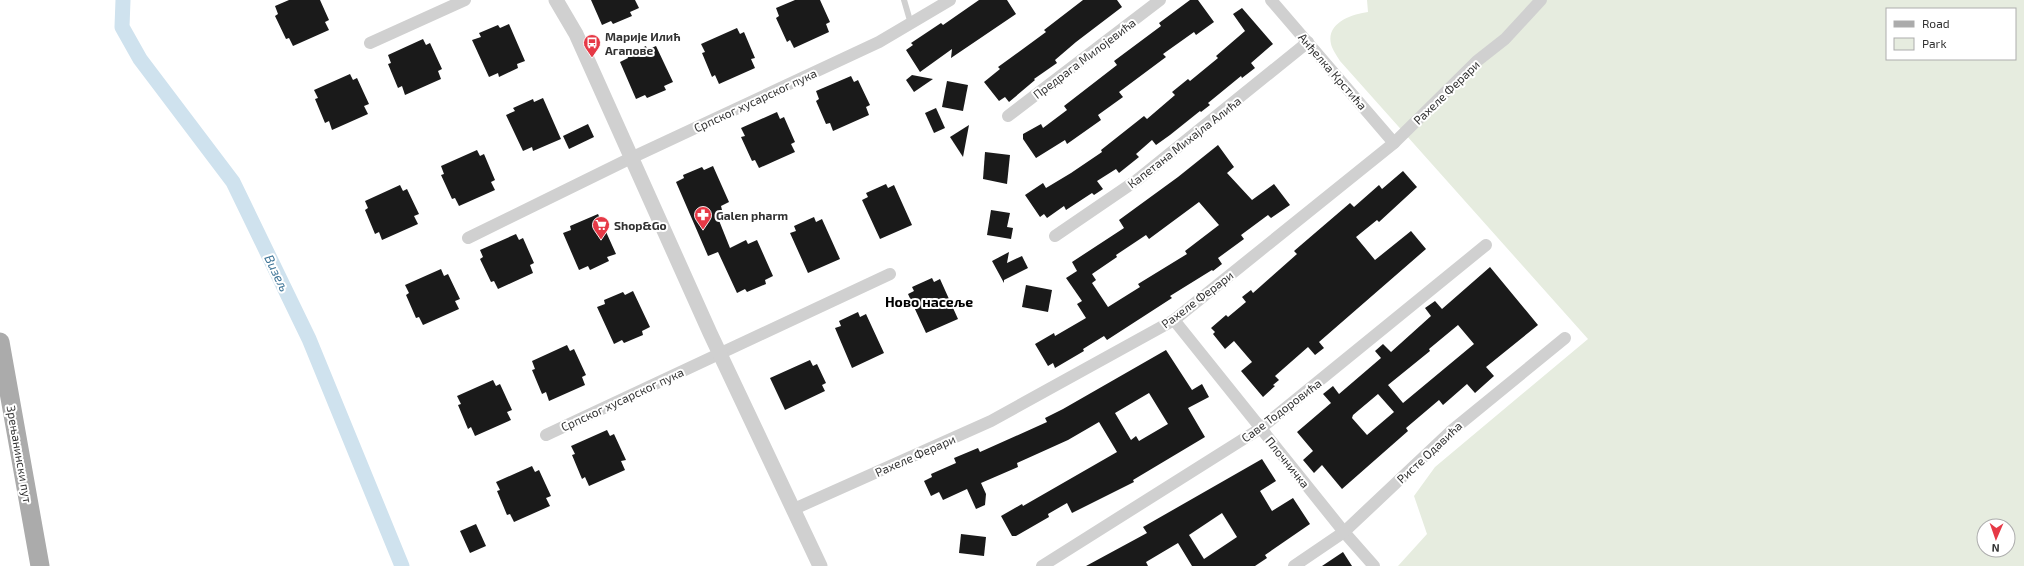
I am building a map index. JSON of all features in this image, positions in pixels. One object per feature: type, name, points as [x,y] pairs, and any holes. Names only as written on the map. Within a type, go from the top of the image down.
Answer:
[{"type":"main road","name":"Зрењанински пут","points":[[0,342],[40,566]]},
{"type":"street","points":[[370,43],[465,0]]},
{"type":"street","points":[[556,0],[576,34],[720,354],[820,566]]},
{"type":"street","points":[[911,24],[950,0]]},
{"type":"street","name":"Предрага Милојевића","points":[[1008,116],[1160,0]]},
{"type":"street","name":"Анђелка Крстића","points":[[1271,0],[1394,143]]},
{"type":"street","name":"Рахеле Ферари","points":[[794,509],[991,421],[1174,320],[1394,143],[1478,61],[1505,39],[1541,0]]},
{"type":"street","name":"Српског хусарског пука","points":[[468,238],[631,158],[879,42],[911,24]]},
{"type":"street","name":"Капетана Михајла Алића","points":[[1055,236],[1137,180],[1308,42]]},
{"type":"street","name":"Саве Тодоровића","points":[[1042,566],[1261,428],[1486,245]]},
{"type":"street","name":"Српског хусарског пука","points":[[546,435],[890,274]]},
{"type":"street","name":"Плочничка","points":[[1174,320],[1344,532],[1374,566]]},
{"type":"street","name":"Ристе Одавића","points":[[1294,566],[1344,532],[1450,432],[1565,338]]},
{"type":"lane","points":[[904,0],[911,24]]},
{"type":"green space","points":[[1367,0],[2024,0],[2024,566],[1398,566],[1427,534],[1414,496],[1435,467],[1588,339],[1340,61],[1331,44],[1330,37],[1332,30],[1336,25],[1348,17],[1368,12]]},
{"type":"building","points":[[289,0],[320,0],[329,20],[325,22],[329,30],[293,46],[289,38],[286,39],[275,16],[278,14],[275,6]]},
{"type":"building","points":[[591,0],[635,0],[639,8],[630,12],[632,16],[613,24],[611,21],[602,25]]},
{"type":"building","points":[[795,0],[820,0],[830,22],[826,24],[829,32],[794,48],[790,40],[787,42],[776,18],[779,16],[776,8]]},
{"type":"building","points":[[979,0],[1007,0],[1016,14],[951,58],[952,49],[920,72],[906,50],[913,45],[911,43],[941,23],[943,25]]},
{"type":"building","points":[[1083,0],[1117,0],[1122,7],[1076,42],[1055,60],[1057,63],[1034,79],[1035,80],[1009,102],[1005,97],[999,101],[984,82],[1000,69],[998,67],[1046,32],[1044,30]]},
{"type":"building","points":[[1190,0],[1198,0],[1214,22],[1196,35],[1194,32],[1163,54],[1166,57],[1119,92],[1123,97],[1098,115],[1101,120],[1067,144],[1065,140],[1036,158],[1023,139],[1023,134],[1041,124],[1043,128],[1067,110],[1064,106],[1117,65],[1114,61],[1161,26],[1159,23]]},
{"type":"building","points":[[1242,8],[1273,44],[1251,63],[1255,68],[1242,78],[1241,76],[1208,103],[1210,105],[1156,145],[1152,140],[1136,154],[1139,157],[1119,173],[1116,169],[1097,181],[1103,189],[1094,195],[1092,193],[1066,210],[1064,206],[1047,218],[1044,214],[1040,217],[1025,195],[1043,183],[1046,188],[1102,152],[1101,150],[1144,116],[1147,119],[1175,95],[1172,92],[1188,79],[1190,81],[1218,58],[1216,56],[1245,31],[1233,14]]},
{"type":"building","points":[[509,24],[525,61],[517,64],[518,68],[499,77],[498,73],[489,77],[472,40],[481,37],[479,33],[498,25],[500,28]]},
{"type":"building","points":[[737,28],[740,34],[744,32],[755,58],[751,59],[755,68],[719,84],[715,75],[712,77],[702,53],[705,52],[701,44]]},
{"type":"building","points":[[423,39],[426,45],[430,43],[442,69],[438,71],[441,79],[405,95],[402,86],[398,88],[388,64],[391,63],[388,55]]},
{"type":"building","points":[[646,46],[647,50],[656,46],[673,82],[664,86],[666,90],[647,98],[645,95],[636,99],[620,62],[628,58],[627,55]]},
{"type":"building","points":[[350,74],[353,80],[357,78],[369,104],[364,106],[368,114],[332,130],[329,121],[325,123],[315,99],[318,98],[314,90]]},
{"type":"building","points":[[912,75],[933,79],[914,92],[906,80]]},
{"type":"building","points":[[851,76],[854,82],[858,80],[870,105],[866,107],[869,115],[833,131],[830,123],[826,124],[816,101],[819,99],[816,91]]},
{"type":"building","points":[[947,81],[968,85],[963,111],[942,107]]},
{"type":"building","points":[[543,98],[561,139],[533,151],[532,147],[523,151],[506,115],[515,111],[513,108],[533,99],[534,102]]},
{"type":"building","points":[[936,108],[945,128],[934,133],[925,113]]},
{"type":"building","points":[[777,112],[780,119],[784,117],[795,142],[791,144],[795,152],[759,168],[755,160],[752,161],[741,137],[745,136],[741,128]]},
{"type":"building","points":[[588,124],[594,137],[569,149],[563,136]]},
{"type":"building","points":[[969,125],[963,157],[950,137]]},
{"type":"building","points":[[1218,145],[1234,167],[1227,173],[1252,200],[1274,184],[1290,205],[1271,218],[1268,215],[1241,235],[1244,239],[1218,258],[1222,264],[1213,271],[1212,270],[1170,296],[1172,298],[1107,340],[1104,336],[1083,349],[1084,351],[1055,368],[1053,363],[1048,366],[1035,344],[1054,333],[1055,336],[1086,318],[1077,304],[1082,301],[1066,278],[1077,271],[1072,262],[1124,228],[1119,220],[1178,177]],"holes":[[[1199,202],[1219,225],[1185,251],[1187,254],[1138,284],[1140,287],[1108,307],[1092,283],[1096,280],[1092,274],[1117,257],[1116,255],[1146,235],[1149,239]]]},
{"type":"building","points":[[477,150],[480,156],[484,154],[495,180],[491,182],[495,190],[459,206],[455,198],[452,199],[441,175],[444,174],[441,166]]},
{"type":"building","points":[[985,152],[1010,155],[1007,184],[983,179]]},
{"type":"building","points":[[713,166],[729,202],[721,206],[722,210],[716,213],[730,248],[746,240],[748,244],[757,240],[773,276],[765,280],[766,284],[747,292],[745,289],[737,293],[718,252],[708,256],[676,182],[684,178],[683,175],[702,167],[704,170]]},
{"type":"building","points":[[1403,171],[1417,187],[1379,222],[1377,220],[1356,237],[1375,260],[1411,231],[1426,249],[1319,342],[1324,348],[1315,355],[1308,347],[1275,376],[1279,380],[1263,397],[1241,371],[1252,362],[1234,341],[1225,349],[1213,334],[1215,332],[1211,328],[1226,315],[1228,317],[1246,302],[1242,297],[1251,290],[1253,293],[1297,254],[1294,251],[1350,203],[1354,207],[1379,185],[1382,189]]},
{"type":"building","points":[[886,184],[888,188],[894,185],[912,225],[880,239],[862,200],[868,197],[866,193]]},
{"type":"building","points":[[400,185],[403,191],[407,189],[419,214],[414,216],[418,224],[382,240],[379,232],[375,234],[365,210],[368,208],[365,201]]},
{"type":"building","points":[[991,210],[1010,213],[1007,227],[1013,228],[1011,239],[987,235]]},
{"type":"building","points":[[598,214],[616,254],[607,257],[609,261],[590,270],[588,266],[579,270],[563,233],[571,230],[570,226]]},
{"type":"building","points":[[814,217],[816,222],[822,219],[840,259],[808,273],[790,233],[796,231],[794,226]]},
{"type":"building","points":[[516,234],[519,240],[523,238],[534,263],[530,265],[533,273],[498,289],[494,281],[491,282],[480,259],[483,257],[480,250]]},
{"type":"building","points":[[1009,252],[1007,263],[1022,256],[1028,268],[1004,280],[1004,283],[992,261]]},
{"type":"building","points":[[1490,267],[1538,325],[1486,367],[1494,376],[1475,393],[1467,384],[1443,405],[1439,400],[1406,428],[1408,431],[1342,489],[1322,465],[1314,473],[1303,460],[1313,451],[1297,432],[1331,403],[1323,394],[1333,386],[1339,394],[1381,358],[1375,351],[1383,344],[1391,352],[1431,316],[1425,308],[1435,301],[1442,309]],"holes":[[[1458,325],[1474,344],[1403,403],[1388,385],[1430,351],[1429,349]],[[1378,394],[1394,412],[1367,435],[1352,418],[1353,415]]]},
{"type":"building","points":[[441,269],[444,276],[448,274],[460,299],[455,301],[459,309],[423,325],[419,317],[416,318],[406,295],[409,293],[405,285]]},
{"type":"building","points":[[932,278],[934,282],[940,279],[958,319],[926,333],[908,294],[914,291],[912,287]]},
{"type":"building","points":[[1026,285],[1052,290],[1048,312],[1022,307]]},
{"type":"building","points":[[633,291],[650,327],[642,331],[643,335],[624,343],[622,340],[614,344],[597,307],[605,304],[604,300],[623,292],[625,295]]},
{"type":"building","points":[[858,312],[860,317],[866,314],[884,353],[852,368],[835,328],[841,326],[839,321]]},
{"type":"building","points":[[567,345],[570,351],[574,349],[586,375],[582,377],[585,385],[549,401],[546,392],[542,394],[532,370],[535,369],[532,361]]},
{"type":"building","points":[[1166,350],[1192,390],[1202,384],[1209,397],[1188,408],[1205,437],[1133,480],[1134,482],[1072,513],[1067,503],[1048,514],[1049,517],[1016,536],[1012,536],[1001,516],[1022,504],[1023,506],[1117,452],[1099,422],[1068,440],[1017,463],[1018,467],[981,483],[986,494],[985,505],[976,509],[967,489],[943,500],[939,492],[931,496],[924,481],[932,477],[931,474],[956,463],[954,458],[978,448],[980,452],[1047,422],[1045,418]],"holes":[[[1149,393],[1168,424],[1139,441],[1136,436],[1131,440],[1115,413]]]},
{"type":"building","points":[[810,360],[813,366],[817,364],[826,383],[822,385],[825,391],[785,410],[770,378]]},
{"type":"building","points":[[493,380],[496,386],[500,384],[512,410],[507,412],[511,420],[475,436],[471,427],[468,429],[458,405],[461,404],[457,396]]},
{"type":"building","points":[[607,430],[610,436],[614,434],[626,460],[621,461],[625,470],[589,486],[585,477],[582,479],[572,455],[575,454],[571,446]]},
{"type":"building","points":[[1262,459],[1276,481],[1260,491],[1272,511],[1293,498],[1310,524],[1265,555],[1267,558],[1255,566],[1192,566],[1178,543],[1146,562],[1148,566],[1086,566],[1147,533],[1143,527]],"holes":[[[1222,513],[1237,537],[1204,559],[1189,535]]]},
{"type":"building","points":[[532,466],[535,472],[539,470],[551,496],[546,498],[550,506],[514,522],[510,514],[507,515],[497,491],[500,490],[496,482]]},
{"type":"building","points":[[476,524],[486,546],[470,553],[460,531]]},
{"type":"building","points":[[961,534],[986,537],[984,556],[959,553]]},
{"type":"building","points":[[1343,552],[1352,566],[1322,566]]},
{"type":"waterway","name":"Визељ","points":[[123,0],[122,27],[140,59],[233,182],[309,339],[402,566]]},
{"type":"place","name":"Марије Илић Агапове","points":[[592,58]]},
{"type":"place","name":"Galen pharm","points":[[703,230]]},
{"type":"place","name":"Shop&Go","points":[[601,240]]},
{"type":"district","name":"Ново насеље","points":[[929,301]]}]
